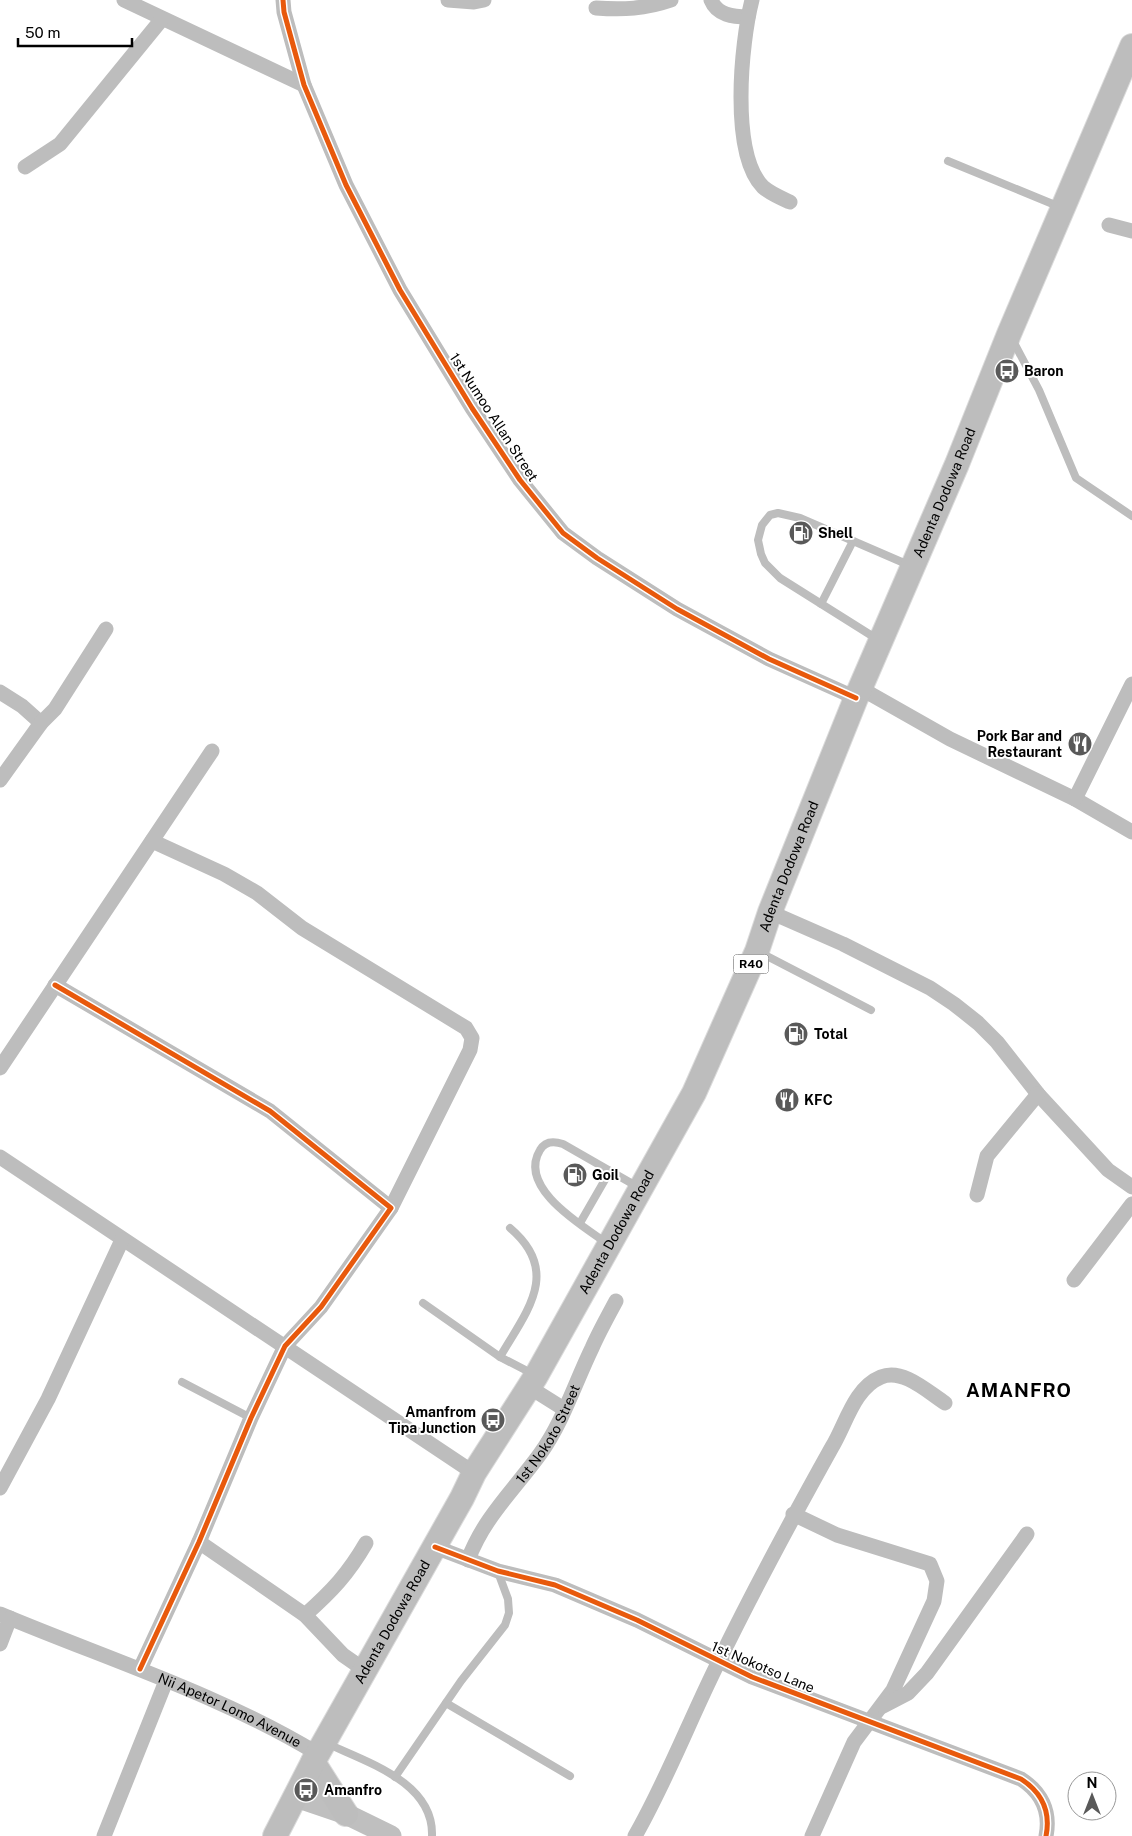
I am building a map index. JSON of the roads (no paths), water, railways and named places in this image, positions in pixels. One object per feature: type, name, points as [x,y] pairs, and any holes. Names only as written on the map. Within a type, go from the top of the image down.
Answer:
[{"type":"main road","name":"Adenta Dodowa Road","points":[[275,1836],[474,1473],[533,1381],[694,1093],[757,951],[770,912],[858,693],[913,567],[1062,208],[1132,46]]},
{"type":"main road","points":[[319,1753],[346,1814]]},
{"type":"street","points":[[124,0],[304,85]]},
{"type":"street","name":"1st Numoo Allan Street","points":[[283,0],[284,12],[304,85],[346,185],[400,290],[472,408],[520,480],[563,533],[597,558],[677,609],[769,659],[858,693],[1075,799],[1132,832]]},
{"type":"street","points":[[448,0],[474,2],[484,0]]},
{"type":"street","points":[[596,8],[632,10],[652,7],[671,0]]},
{"type":"street","points":[[711,0],[717,9],[726,15],[748,17]]},
{"type":"street","points":[[752,0],[748,17],[742,96],[743,137],[746,158],[763,187],[790,202]]},
{"type":"street","points":[[25,167],[60,144],[162,19]]},
{"type":"street","points":[[1108,225],[1132,231]]},
{"type":"street","points":[[0,780],[41,723],[55,709],[106,629]]},
{"type":"street","points":[[1075,799],[1132,684]]},
{"type":"street","points":[[0,692],[22,706],[41,723]]},
{"type":"street","points":[[0,1068],[212,752]]},
{"type":"street","points":[[140,1669],[199,1542],[251,1418],[285,1346],[321,1307],[391,1208],[470,1050],[472,1038],[466,1028],[302,928],[257,893],[224,874],[152,841]]},
{"type":"street","points":[[770,912],[843,944],[930,988],[978,1022],[997,1042],[1038,1094],[1108,1170],[1132,1187]]},
{"type":"street","points":[[56,985],[270,1112],[391,1208]]},
{"type":"street","points":[[977,1195],[987,1156],[1038,1094]]},
{"type":"street","points":[[0,1157],[474,1473]]},
{"type":"street","points":[[1074,1280],[1132,1204]]},
{"type":"street","points":[[0,1488],[48,1399],[122,1240]]},
{"type":"street","name":"1st Nokoto Street","points":[[468,1560],[476,1540],[489,1519],[540,1453],[564,1409],[616,1301]]},
{"type":"street","points":[[635,1836],[651,1808],[719,1661],[793,1514],[833,1446],[860,1393],[872,1381],[884,1376],[895,1375],[909,1379],[945,1403]]},
{"type":"street","points":[[533,1381],[564,1409]]},
{"type":"street","points":[[793,1514],[837,1535],[930,1564],[934,1569],[937,1582],[934,1601],[893,1690],[854,1742],[812,1836]]},
{"type":"street","points":[[882,1707],[908,1693],[927,1673],[1026,1534]]},
{"type":"street","points":[[199,1542],[305,1615],[344,1655],[366,1671]]},
{"type":"street","points":[[305,1615],[331,1592],[350,1570],[366,1543]]},
{"type":"street","name":"1st Nokotso Lane","points":[[435,1547],[498,1571],[563,1588],[637,1620],[752,1677],[1021,1779],[1033,1787],[1041,1797],[1047,1818],[1046,1836]]},
{"type":"street","points":[[0,1644],[5,1616]]},
{"type":"street","name":"Nii Apetor Lomo Avenue","points":[[5,1616],[140,1669],[249,1716],[319,1753]]},
{"type":"street","points":[[104,1836],[166,1681]]},
{"type":"street","points":[[296,1797],[346,1814],[391,1836]]},
{"type":"lane","points":[[948,161],[1062,208]]},
{"type":"lane","points":[[1010,334],[1039,390],[1076,478],[1132,516]]},
{"type":"lane","points":[[881,642],[780,578],[764,563],[758,540],[762,525],[770,515],[778,513],[800,518],[913,567]]},
{"type":"lane","points":[[822,604],[853,541]]},
{"type":"lane","points":[[757,951],[871,1010]]},
{"type":"lane","points":[[610,1245],[580,1224],[546,1195],[538,1181],[534,1165],[539,1151],[544,1144],[554,1142],[640,1188]]},
{"type":"lane","points":[[580,1224],[610,1171]]},
{"type":"lane","points":[[500,1357],[532,1302],[537,1286],[535,1266],[526,1242],[510,1228]]},
{"type":"lane","points":[[423,1303],[533,1381]]},
{"type":"lane","points":[[182,1382],[251,1418]]},
{"type":"lane","points":[[395,1777],[446,1703],[505,1625],[509,1613],[508,1599],[498,1571]]},
{"type":"lane","points":[[446,1703],[570,1776]]},
{"type":"lane","points":[[319,1753],[395,1777],[422,1800],[432,1826],[432,1836]]},
{"type":"place","name":"Baron","points":[[1007,371]]},
{"type":"place","name":"Shell","points":[[801,533]]},
{"type":"place","name":"Pork Bar and Restaurant","points":[[1080,744]]},
{"type":"place","name":"Total","points":[[796,1034]]},
{"type":"place","name":"KFC","points":[[787,1100]]},
{"type":"place","name":"Goil","points":[[575,1175]]},
{"type":"place","name":"Amanfrom Tipa Junction","points":[[493,1420]]},
{"type":"place","name":"Amanfro","points":[[306,1790]]},
{"type":"district","name":"AMANFRO","points":[[1019,1390]]}]
